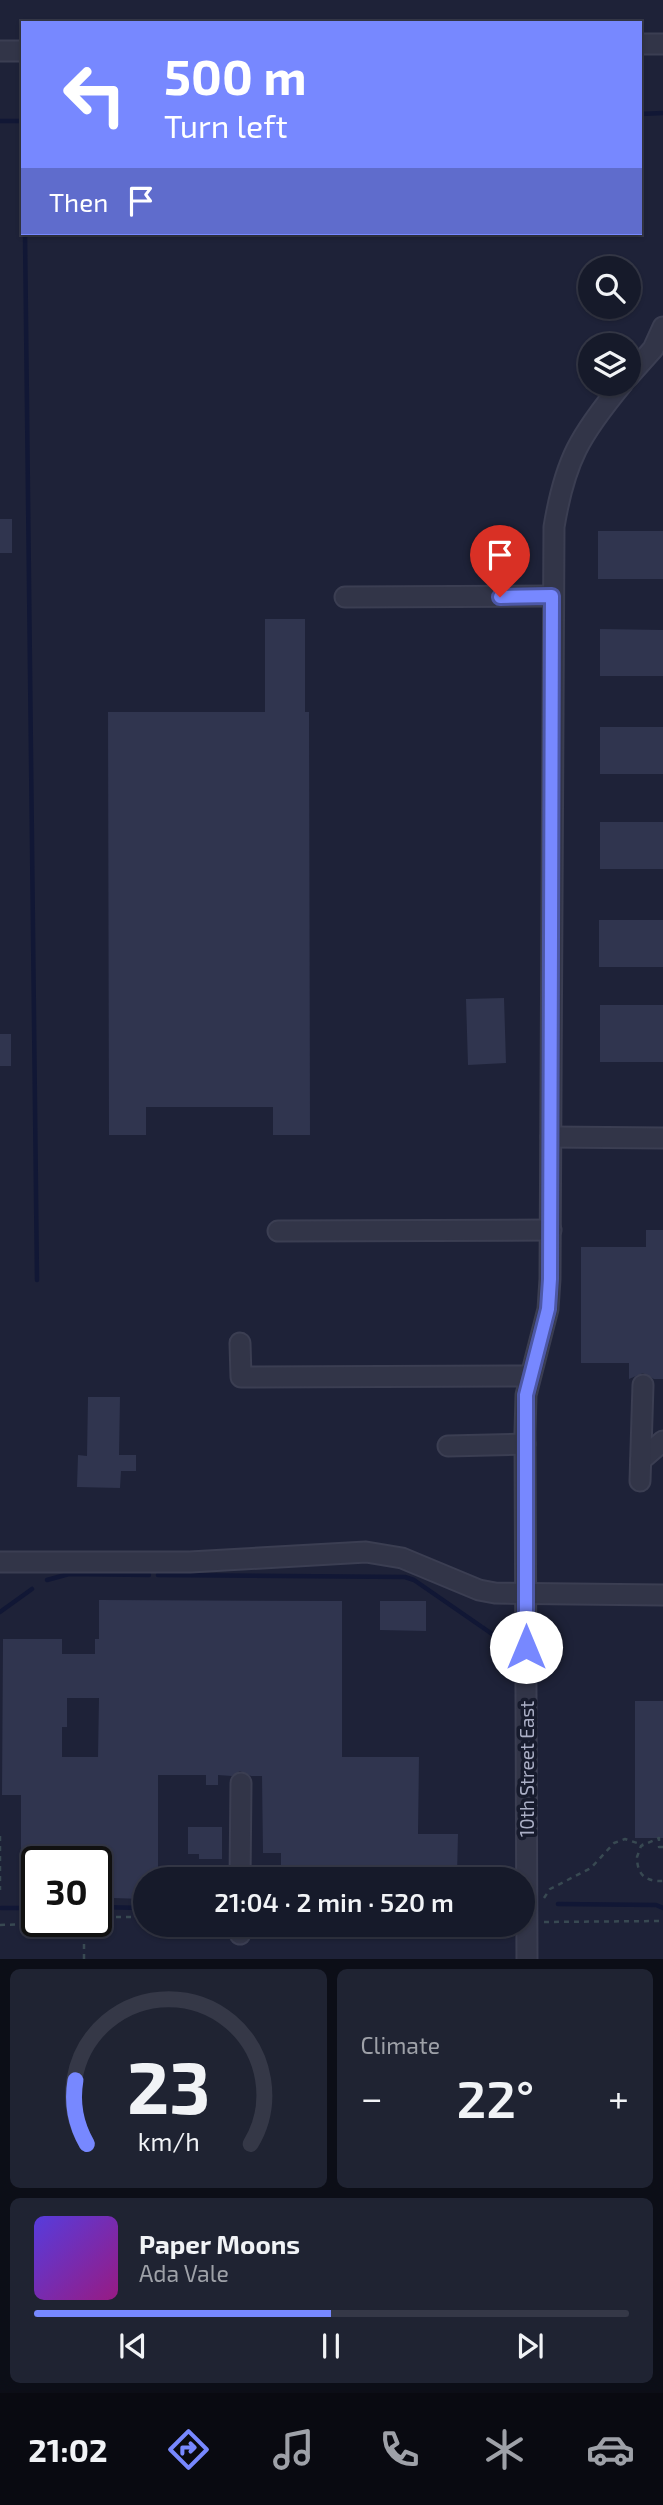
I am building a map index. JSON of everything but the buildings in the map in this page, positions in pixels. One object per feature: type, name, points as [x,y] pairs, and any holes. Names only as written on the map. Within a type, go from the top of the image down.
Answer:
[{"type":"street","points":[[642,44],[662,44]]},
{"type":"street","points":[[0,51],[21,51]]},
{"type":"street","points":[[641,362],[653,349],[663,327]]},
{"type":"street","name":"10th Street East","points":[[527,1959],[538,1918],[526,1593],[525,1444],[529,1376],[548,1309],[551,1230],[554,527],[564,474],[583,433],[613,396]]},
{"type":"street","points":[[345,597],[552,596]]},
{"type":"street","points":[[551,1137],[663,1138]]},
{"type":"street","points":[[278,1231],[551,1230]]},
{"type":"street","points":[[240,1343],[241,1377],[529,1376]]},
{"type":"street","points":[[640,1481],[643,1385]]},
{"type":"street","points":[[641,1460],[663,1441]]},
{"type":"street","points":[[448,1446],[525,1444]]},
{"type":"street","points":[[0,1562],[190,1562],[366,1552],[402,1559],[479,1590],[663,1595]]},
{"type":"street","points":[[240,1867],[241,1783]]},
{"type":"path","points":[[0,1836],[0,1889]]},
{"type":"path","points":[[544,1905],[550,1889],[591,1868],[614,1843],[625,1839],[643,1844],[659,1838],[659,1847],[663,1847]]},
{"type":"path","points":[[643,1844],[637,1857],[638,1869],[646,1879],[663,1881]]},
{"type":"path","points":[[112,1917],[133,1917]]},
{"type":"path","points":[[538,1918],[663,1921]]},
{"type":"path","points":[[0,1925],[21,1924]]},
{"type":"path","points":[[84,1937],[84,1959]]},
{"type":"waterway","points":[[642,114],[663,113]]},
{"type":"waterway","points":[[0,121],[21,121]]},
{"type":"waterway","points":[[25,235],[37,1280]]},
{"type":"waterway","points":[[47,1580],[69,1574],[149,1575]]},
{"type":"waterway","points":[[158,1575],[405,1577],[414,1580],[495,1636]]},
{"type":"waterway","points":[[0,1612],[32,1589]]},
{"type":"waterway","points":[[558,1904],[656,1905],[663,1908]]},
{"type":"waterway","points":[[112,1907],[133,1908]]},
{"type":"waterway","points":[[1,1908],[21,1908]]},
{"type":"route","points":[[500,597],[552,596],[553,973],[550,1279],[548,1309],[526,1395],[526,1647]]}]
